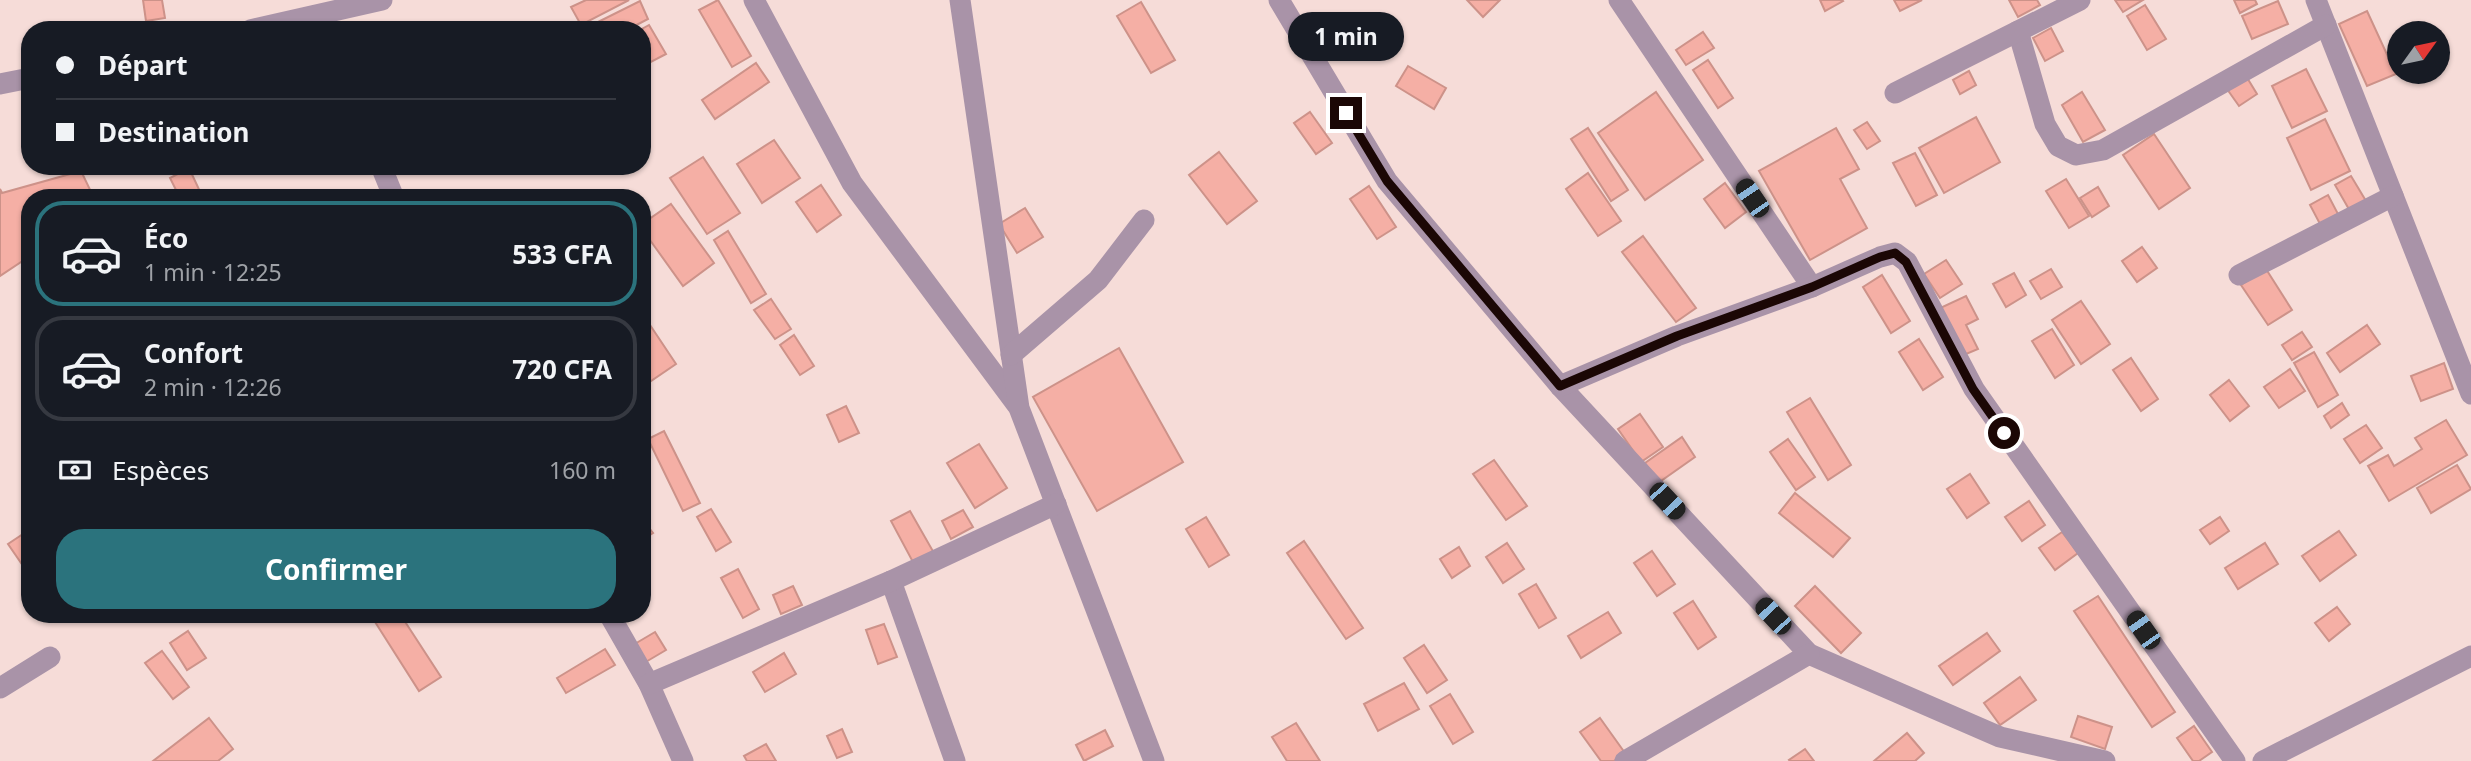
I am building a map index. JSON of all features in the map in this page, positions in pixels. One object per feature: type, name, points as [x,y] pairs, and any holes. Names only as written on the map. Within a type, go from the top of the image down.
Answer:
[{"type":"street","points":[[324,21],[382,0]]},
{"type":"street","points":[[754,0],[852,183],[1019,408]]},
{"type":"street","points":[[960,0],[1019,408],[1154,761]]},
{"type":"street","points":[[1279,0],[1387,181],[1560,386],[1809,654],[2000,737],[2105,761]]},
{"type":"street","points":[[1619,0],[1812,287]]},
{"type":"street","points":[[1895,93],[2080,0]]},
{"type":"street","points":[[2316,0],[2471,394]]},
{"type":"street","points":[[2018,31],[2045,124],[2058,146],[2076,155],[2103,150],[2326,25]]},
{"type":"street","points":[[0,84],[21,80]]},
{"type":"street","points":[[2239,275],[2393,196]]},
{"type":"street","points":[[1011,355],[1098,280],[1144,220]]},
{"type":"street","points":[[1560,386],[1677,336],[1812,287],[1895,253],[1906,262],[1973,389],[2235,761]]},
{"type":"street","points":[[649,684],[891,581],[1056,504]]},
{"type":"street","points":[[891,581],[955,761]]},
{"type":"street","points":[[614,623],[649,684],[682,761]]},
{"type":"street","points":[[1625,761],[1809,654]]},
{"type":"street","points":[[2263,761],[2471,656]]},
{"type":"street","points":[[0,688],[50,657]]},
{"type":"building","points":[[143,0],[162,0],[165,18],[146,21]]},
{"type":"building","points":[[586,0],[629,0],[589,21],[579,21],[571,7]]},
{"type":"building","points":[[718,0],[751,56],[732,67],[699,10]]},
{"type":"building","points":[[1467,0],[1500,0],[1483,17]]},
{"type":"building","points":[[1820,0],[1842,0],[1843,1],[1825,11]]},
{"type":"building","points":[[1894,0],[1922,0],[1900,11]]},
{"type":"building","points":[[2009,0],[2037,0],[2040,5],[2018,17]]},
{"type":"building","points":[[2115,0],[2143,0],[2123,12]]},
{"type":"building","points":[[2234,0],[2255,0],[2257,4],[2240,13]]},
{"type":"building","points":[[640,1],[648,19],[644,21],[600,21]]},
{"type":"building","points":[[2278,1],[2288,24],[2252,39],[2242,16]]},
{"type":"building","points":[[1141,2],[1175,60],[1151,73],[1117,16]]},
{"type":"building","points":[[2145,5],[2166,39],[2147,50],[2127,16]]},
{"type":"building","points":[[2367,11],[2387,54],[2387,78],[2367,86],[2339,24]]},
{"type":"building","points":[[651,28],[666,54],[651,62]]},
{"type":"building","points":[[2051,28],[2063,51],[2045,61],[2033,38]]},
{"type":"building","points":[[1703,32],[1714,48],[1686,65],[1676,50]]},
{"type":"building","points":[[1708,60],[1733,98],[1718,108],[1693,70]]},
{"type":"building","points":[[756,63],[769,82],[715,119],[702,100]]},
{"type":"building","points":[[1408,66],[1446,88],[1434,109],[1396,86]]},
{"type":"building","points":[[2306,69],[2327,111],[2292,128],[2272,86]]},
{"type":"building","points":[[1969,71],[1976,85],[1960,94],[1953,80]]},
{"type":"building","points":[[2246,76],[2257,94],[2239,106],[2227,89]]},
{"type":"building","points":[[1656,92],[1703,160],[1645,200],[1598,133]]},
{"type":"building","points":[[2082,92],[2105,130],[2083,142],[2062,105]]},
{"type":"building","points":[[1310,112],[1332,143],[1316,154],[1294,123]]},
{"type":"building","points":[[1976,117],[2000,162],[1944,193],[1919,148]]},
{"type":"building","points":[[2325,119],[2350,171],[2311,190],[2287,138]]},
{"type":"building","points":[[1867,122],[1880,141],[1867,149],[1854,130]]},
{"type":"building","points":[[1588,128],[1628,190],[1611,201],[1571,139]]},
{"type":"building","points":[[1836,128],[1859,169],[1840,179],[1867,228],[1810,260],[1759,171]]},
{"type":"building","points":[[2154,134],[2190,188],[2159,209],[2123,155]]},
{"type":"building","points":[[774,140],[800,178],[762,203],[737,164]]},
{"type":"building","points":[[1219,152],[1257,201],[1227,224],[1189,175]]},
{"type":"building","points":[[1915,153],[1937,195],[1916,206],[1893,163]]},
{"type":"building","points":[[703,157],[740,213],[707,234],[670,178]]},
{"type":"building","points":[[1588,173],[1621,221],[1598,236],[1566,189]]},
{"type":"building","points":[[67,175],[83,175],[90,189],[21,189],[21,262],[0,276],[0,189],[2,193]]},
{"type":"building","points":[[176,175],[192,175],[199,189],[176,189],[170,178]]},
{"type":"building","points":[[2351,176],[2366,201],[2350,211],[2335,185]]},
{"type":"building","points":[[2066,179],[2089,216],[2069,228],[2046,191]]},
{"type":"building","points":[[1725,183],[1746,212],[1725,228],[1704,199]]},
{"type":"building","points":[[821,185],[841,215],[817,232],[796,202]]},
{"type":"building","points":[[1369,186],[1396,227],[1377,239],[1350,199]]},
{"type":"building","points":[[2098,187],[2109,206],[2092,217],[2080,198]]},
{"type":"building","points":[[2328,195],[2338,214],[2320,224],[2310,205]]},
{"type":"building","points":[[671,204],[714,263],[683,286],[651,242],[651,218]]},
{"type":"building","points":[[1025,208],[1043,237],[1017,253],[999,224]]},
{"type":"building","points":[[728,231],[766,294],[751,303],[714,240]]},
{"type":"building","points":[[1643,236],[1696,308],[1676,322],[1622,252]]},
{"type":"building","points":[[2142,247],[2157,268],[2137,282],[2122,261]]},
{"type":"building","points":[[1946,260],[1962,284],[1940,298],[1924,274]]},
{"type":"building","points":[[2051,269],[2062,287],[2041,299],[2030,281]]},
{"type":"building","points":[[2266,269],[2292,310],[2268,325],[2241,285]]},
{"type":"building","points":[[2014,273],[2026,295],[2006,307],[1993,284]]},
{"type":"building","points":[[1882,275],[1910,321],[1891,333],[1863,287]]},
{"type":"building","points":[[1966,296],[1978,319],[1966,325],[1978,349],[1959,357],[1936,310]]},
{"type":"building","points":[[771,299],[791,329],[775,339],[754,310]]},
{"type":"building","points":[[2081,301],[2110,344],[2081,364],[2052,320]]},
{"type":"building","points":[[2367,325],[2380,344],[2340,372],[2327,353]]},
{"type":"building","points":[[651,326],[676,364],[651,381]]},
{"type":"building","points":[[2052,329],[2074,365],[2055,378],[2032,341]]},
{"type":"building","points":[[2302,332],[2312,347],[2292,360],[2282,345]]},
{"type":"building","points":[[794,335],[814,366],[800,375],[780,345]]},
{"type":"building","points":[[1919,339],[1943,377],[1923,390],[1899,352]]},
{"type":"building","points":[[1119,348],[1183,462],[1097,511],[1033,397]]},
{"type":"building","points":[[2314,352],[2338,395],[2318,407],[2294,363]]},
{"type":"building","points":[[2131,358],[2158,399],[2141,411],[2113,370]]},
{"type":"building","points":[[2444,363],[2453,389],[2421,401],[2411,376]]},
{"type":"building","points":[[2290,369],[2305,391],[2279,408],[2264,387]]},
{"type":"building","points":[[2229,380],[2249,406],[2230,421],[2210,395]]},
{"type":"building","points":[[1810,398],[1851,465],[1828,480],[1787,412]]},
{"type":"building","points":[[2342,403],[2349,415],[2331,428],[2324,416]]},
{"type":"building","points":[[846,406],[859,433],[839,442],[827,415]]},
{"type":"building","points":[[1640,414],[1663,447],[1641,462],[1618,429]]},
{"type":"building","points":[[2446,420],[2467,455],[2389,501],[2368,466],[2388,455],[2394,466],[2422,449],[2415,438]]},
{"type":"building","points":[[2366,425],[2382,448],[2360,463],[2344,439]]},
{"type":"building","points":[[664,431],[700,503],[683,511],[651,445],[651,438]]},
{"type":"building","points":[[1682,437],[1695,457],[1658,483],[1645,463]]},
{"type":"building","points":[[1788,439],[1815,477],[1796,490],[1770,452]]},
{"type":"building","points":[[979,444],[1007,488],[975,508],[947,463]]},
{"type":"building","points":[[1494,460],[1527,506],[1506,520],[1473,474]]},
{"type":"building","points":[[2457,465],[2471,489],[2431,513],[2417,488]]},
{"type":"building","points":[[1970,474],[1989,503],[1967,518],[1947,489]]},
{"type":"building","points":[[1795,493],[1850,538],[1833,557],[1779,513]]},
{"type":"building","points":[[2029,501],[2045,525],[2022,541],[2005,517]]},
{"type":"building","points":[[711,509],[731,542],[716,551],[697,517]]},
{"type":"building","points":[[963,510],[973,527],[951,539],[942,521]]},
{"type":"building","points":[[910,511],[934,553],[914,564],[891,521]]},
{"type":"building","points":[[1206,517],[1229,555],[1209,567],[1186,529]]},
{"type":"building","points":[[2220,517],[2229,531],[2210,544],[2200,530]]},
{"type":"building","points":[[2339,531],[2356,555],[2320,581],[2302,556]]},
{"type":"building","points":[[2062,532],[2078,553],[2055,570],[2039,548]]},
{"type":"building","points":[[21,535],[21,563],[8,544]]},
{"type":"building","points":[[1304,541],[1363,628],[1346,639],[1287,553]]},
{"type":"building","points":[[1507,543],[1524,569],[1503,583],[1486,557]]},
{"type":"building","points":[[2265,543],[2278,564],[2238,589],[2225,568]]},
{"type":"building","points":[[1459,547],[1470,566],[1452,578],[1440,559]]},
{"type":"building","points":[[1652,551],[1675,584],[1657,596],[1634,563]]},
{"type":"building","points":[[738,569],[759,609],[743,618],[721,578]]},
{"type":"building","points":[[1536,584],[1556,618],[1539,628],[1519,594]]},
{"type":"building","points":[[793,586],[802,605],[781,614],[773,595]]},
{"type":"building","points":[[1815,586],[1861,633],[1841,653],[1795,606]]},
{"type":"building","points":[[2098,596],[2175,712],[2152,727],[2074,611]]},
{"type":"building","points":[[1693,601],[1716,637],[1698,649],[1674,613]]},
{"type":"building","points":[[2337,607],[2350,624],[2329,641],[2315,623]]},
{"type":"building","points":[[1608,612],[1621,633],[1581,658],[1568,636]]},
{"type":"building","points":[[376,623],[406,623],[441,677],[419,691]]},
{"type":"building","points":[[884,624],[897,657],[878,664],[866,630]]},
{"type":"building","points":[[188,631],[206,658],[187,670],[170,643]]},
{"type":"building","points":[[655,632],[666,650],[644,663],[633,645]]},
{"type":"building","points":[[1987,633],[2000,651],[1953,685],[1939,666]]},
{"type":"building","points":[[1424,645],[1447,680],[1427,693],[1404,658]]},
{"type":"building","points":[[605,649],[615,665],[566,693],[557,678]]},
{"type":"building","points":[[162,651],[189,687],[173,699],[145,663]]},
{"type":"building","points":[[784,653],[796,674],[765,692],[753,672]]},
{"type":"building","points":[[2020,677],[2036,700],[2000,725],[1984,703]]},
{"type":"building","points":[[1404,683],[1419,709],[1378,731],[1364,704]]},
{"type":"building","points":[[1450,694],[1473,732],[1453,744],[1430,706]]},
{"type":"building","points":[[2078,716],[2112,727],[2105,749],[2071,737]]},
{"type":"building","points":[[209,718],[233,749],[218,761],[153,761]]},
{"type":"building","points":[[1600,718],[1625,753],[1614,761],[1601,761],[1580,732]]},
{"type":"building","points":[[1296,723],[1320,761],[1287,761],[1272,737]]},
{"type":"building","points":[[2194,726],[2212,752],[2199,761],[2193,761],[2177,738]]},
{"type":"building","points":[[842,729],[852,752],[837,758],[827,736]]},
{"type":"building","points":[[1105,730],[1113,746],[1084,761],[1076,745]]},
{"type":"building","points":[[1907,733],[1924,753],[1915,761],[1874,761]]},
{"type":"building","points":[[766,744],[776,761],[747,761],[744,756]]},
{"type":"building","points":[[1805,749],[1814,761],[1789,760]]},
{"type":"route","points":[[1346,113],[1387,181],[1560,386],[1677,336],[1812,287],[1895,253],[1906,262],[1973,389],[2004,433]]}]
